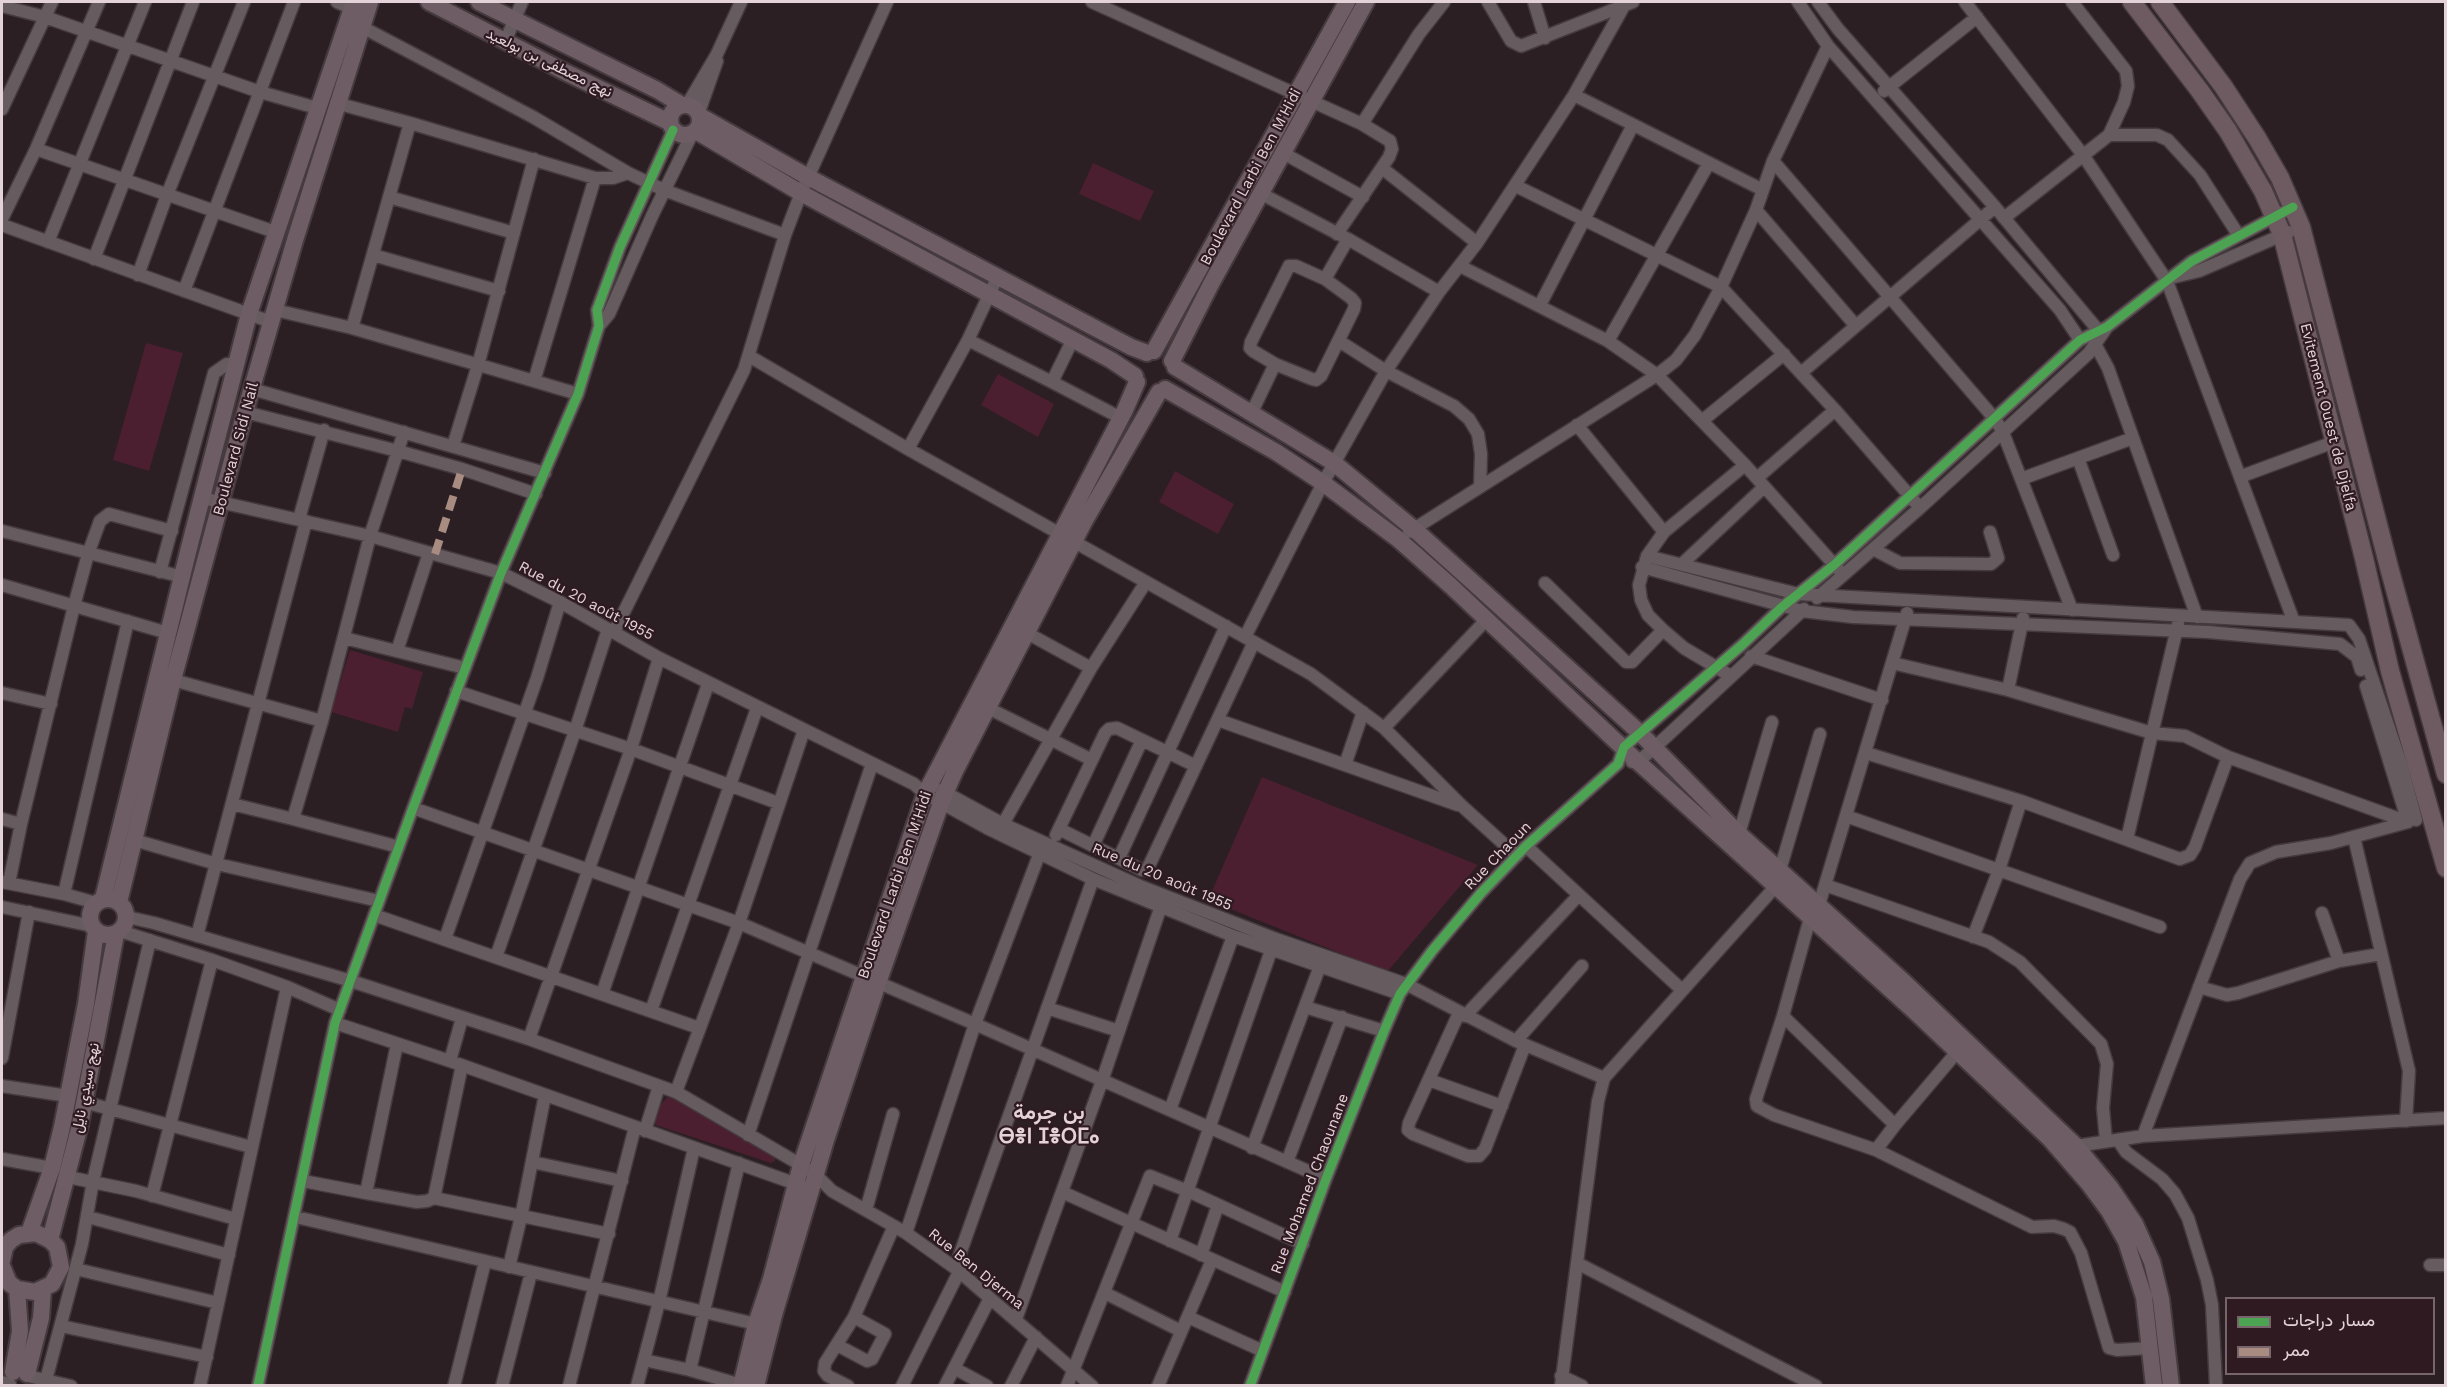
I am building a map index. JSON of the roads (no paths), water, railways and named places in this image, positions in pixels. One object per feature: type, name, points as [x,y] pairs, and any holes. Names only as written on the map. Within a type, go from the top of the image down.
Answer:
[{"type":"highway","name":"Evitement Ouest de Djelfa","points":[[2132,2],[2228,131],[2263,191],[2282,234],[2390,671],[2418,820],[2445,868]]},
{"type":"highway","points":[[2161,2],[2234,103],[2280,178],[2301,227],[2445,774]]},
{"type":"main road","name":"Boulevard Sidi Nail","points":[[114,914],[173,680],[245,412],[336,103],[370,2]]},
{"type":"main road","name":"نهج مصطفى بن بولعيد","points":[[429,2],[671,126],[682,135],[693,117]]},
{"type":"main road","points":[[479,2],[516,18],[657,90],[801,193],[1073,339],[1136,379],[1146,390],[1162,391],[1266,447],[1323,483],[1398,539],[1487,619],[1638,762],[1815,912],[1902,981],[2076,1146],[2110,1186],[2136,1224],[2152,1262],[2161,1299],[2171,1386]]},
{"type":"main road","name":"Boulevard Larbi Ben M'Hidi","points":[[1151,352],[1347,2]]},
{"type":"main road","points":[[756,1386],[807,1183],[871,980],[944,798],[1027,633],[1067,538],[1162,391],[1174,380],[1173,364],[1260,193],[1366,2]]},
{"type":"main road","name":"Boulevard Sidi Nail","points":[[114,914],[168,633],[235,364],[275,232],[317,108],[347,4]]},
{"type":"main road","points":[[671,126],[674,109],[693,117],[1131,347],[1167,356],[1173,364],[1334,463],[1414,529],[1640,733],[1739,834],[1777,879]]},
{"type":"main road","points":[[1136,379],[1138,360],[1151,352]]},
{"type":"main road","name":"Boulevard Larbi Ben M'Hidi","points":[[741,1385],[756,1324],[807,1183],[801,1165],[871,980],[923,788],[1067,538],[1136,379]]},
{"type":"main road","points":[[1815,912],[2050,1140],[2089,1184],[2109,1211],[2126,1241],[2144,1297],[2154,1386]]},
{"type":"main road","points":[[94,928],[106,935],[114,914]]},
{"type":"main road","name":"نهج سيدي نايل","points":[[29,1233],[52,1168],[86,1004],[94,928],[90,916],[114,914],[84,1102],[68,1177],[50,1240]]},
{"type":"main road","points":[[2,1261],[5,1247],[11,1240],[29,1233],[36,1233],[50,1240],[57,1248],[61,1267],[52,1284],[43,1290],[34,1292],[17,1288],[9,1283],[2,1266]]},
{"type":"main road","points":[[15,1378],[20,1331],[17,1288]]},
{"type":"main road","points":[[15,1378],[41,1318],[43,1290]]},
{"type":"street","points":[[2,109],[52,2]]},
{"type":"street","points":[[2,219],[36,149],[99,2]]},
{"type":"street","points":[[48,242],[145,2]]},
{"type":"street","points":[[94,259],[193,2]]},
{"type":"street","points":[[138,274],[244,2]]},
{"type":"street","points":[[184,291],[294,2]]},
{"type":"street","points":[[505,42],[522,2]]},
{"type":"street","points":[[599,326],[609,315],[664,190],[716,67],[717,54],[741,2]]},
{"type":"street","points":[[496,957],[611,631],[749,356],[785,235],[801,193],[888,2]]},
{"type":"street","points":[[1092,2],[1362,124],[1390,141],[1392,149],[1363,197],[1325,279]]},
{"type":"street","points":[[1362,124],[1423,28],[1444,2]]},
{"type":"street","points":[[1488,2],[1515,45],[1521,46],[1545,38],[1627,2]]},
{"type":"street","points":[[1534,2],[1545,38]]},
{"type":"street","points":[[1059,829],[1142,870],[1147,870],[1218,720],[1250,640],[1334,463],[1386,371],[1439,292],[1477,243],[1516,186],[1574,94],[1627,2]]},
{"type":"street","points":[[1798,2],[1828,46],[2060,310],[2080,340]]},
{"type":"street","points":[[1818,2],[1838,29],[2103,328]]},
{"type":"street","points":[[1966,2],[2084,155],[2170,279],[2294,622]]},
{"type":"street","points":[[2004,218],[2109,135],[2124,102],[2128,86],[2126,71],[2072,2]]},
{"type":"street","points":[[2144,17],[2161,2]]},
{"type":"street","points":[[2,6],[45,17],[215,74],[260,92],[317,108]]},
{"type":"street","points":[[1875,97],[1977,17]]},
{"type":"street","points":[[362,27],[533,117],[648,183],[785,235]]},
{"type":"street","points":[[1398,539],[1657,375],[1676,360],[1695,335],[1721,287],[1756,210],[1773,161],[1828,46]]},
{"type":"street","points":[[1574,94],[1763,190]]},
{"type":"street","points":[[336,103],[595,178],[613,178],[628,173]]},
{"type":"street","points":[[352,328],[410,123]]},
{"type":"street","points":[[1540,305],[1633,125]]},
{"type":"street","points":[[258,1386],[296,1217],[335,1023],[501,573],[578,394],[599,326],[597,310],[620,248],[648,183],[663,156],[671,126]]},
{"type":"street","points":[[2109,135],[2157,135],[2168,140],[2200,175],[2239,236]]},
{"type":"street","points":[[36,149],[275,232]]},
{"type":"street","points":[[1283,153],[1363,197]]},
{"type":"street","points":[[453,446],[499,291],[534,159]]},
{"type":"street","points":[[1773,161],[2002,430],[2072,610]]},
{"type":"street","points":[[1608,341],[1709,163]]},
{"type":"street","points":[[1382,168],[1477,243]]},
{"type":"street","points":[[534,381],[595,178]]},
{"type":"street","points":[[1516,186],[1721,287],[1921,507]]},
{"type":"street","points":[[1260,193],[1343,236],[1439,292]]},
{"type":"street","points":[[389,197],[514,233]]},
{"type":"street","points":[[1801,373],[1995,207]]},
{"type":"street","points":[[1624,747],[1834,565],[2080,340],[2103,328],[2193,261],[2293,207]]},
{"type":"street","points":[[1756,210],[1856,326]]},
{"type":"street","points":[[2,225],[249,314],[352,328],[578,394]]},
{"type":"street","points":[[2170,279],[2199,271],[2301,227]]},
{"type":"street","points":[[373,255],[499,291]]},
{"type":"street","points":[[1292,265],[1325,279],[1355,303],[1339,341],[1321,376],[1316,380],[1275,363],[1250,348],[1287,269],[1292,265]]},
{"type":"street","points":[[1460,266],[1608,341],[1657,375],[1745,465],[1843,576]]},
{"type":"street","points":[[908,449],[968,340],[998,276]]},
{"type":"street","points":[[1618,764],[1638,762],[1654,748],[1751,656],[1921,507],[2002,430],[2096,346],[2103,328]]},
{"type":"street","points":[[1052,382],[1073,339]]},
{"type":"street","points":[[968,340],[1121,418]]},
{"type":"street","points":[[1339,341],[1386,371],[1454,406],[1469,419],[1478,434],[1481,454],[1480,487]]},
{"type":"street","points":[[2096,346],[2108,368],[2197,617]]},
{"type":"street","points":[[1703,420],[1784,354]]},
{"type":"street","points":[[749,356],[908,449],[1311,674],[1383,728],[1462,806],[1517,855]]},
{"type":"street","points":[[1252,412],[1275,363]]},
{"type":"street","points":[[160,572],[214,373],[227,364],[235,364]]},
{"type":"street","points":[[252,389],[545,473]]},
{"type":"street","points":[[1682,564],[1834,410]]},
{"type":"street","points":[[245,412],[324,430],[462,468],[536,494]]},
{"type":"street","points":[[1577,425],[1664,532]]},
{"type":"street","points":[[197,936],[259,704],[324,430]]},
{"type":"street","points":[[293,819],[322,721],[370,536],[404,432]]},
{"type":"street","points":[[2021,479],[2133,438]]},
{"type":"street","points":[[2242,476],[2334,442]]},
{"type":"street","points":[[2078,458],[2113,555]]},
{"type":"street","points":[[1731,676],[1684,648],[1663,630],[1648,615],[1641,600],[1639,585],[1645,562],[1664,532],[1745,465]]},
{"type":"street","name":"Rue du 20 août 1955","points":[[202,498],[370,536],[501,573],[561,602],[708,684],[1233,936],[1274,944],[1320,966],[1403,989]]},
{"type":"street","points":[[172,531],[109,514],[100,521],[88,554],[74,606],[5,882],[64,894],[114,914],[154,923],[351,981],[529,1039],[676,1092],[801,1165]]},
{"type":"street","points":[[2,531],[183,577]]},
{"type":"street","points":[[1873,549],[1900,563],[1991,564],[1998,558],[1990,532]]},
{"type":"street","points":[[397,651],[429,553]]},
{"type":"street","points":[[1645,562],[1682,564],[1798,594],[1818,597],[2349,625],[2359,639],[2418,820]]},
{"type":"street","points":[[1645,562],[1782,608],[1802,611],[1905,619],[2176,631],[2340,645],[2348,648],[2357,657],[2418,820]]},
{"type":"street","points":[[1003,824],[1091,668],[1146,582]]},
{"type":"street","points":[[1545,583],[1626,662],[1632,662],[1663,630]]},
{"type":"street","points":[[2,585],[168,633]]},
{"type":"street","points":[[1911,601],[1825,885],[1756,1099],[1757,1106],[1773,1115],[1876,1150],[2024,1224],[2041,1228],[2054,1226],[2070,1232],[2081,1253],[2109,1348],[2117,1350],[2151,1348]]},
{"type":"street","points":[[445,939],[561,602]]},
{"type":"street","points":[[2008,690],[2025,607]]},
{"type":"street","points":[[2127,838],[2180,616]]},
{"type":"street","points":[[1383,728],[1487,619]]},
{"type":"street","points":[[64,894],[128,621]]},
{"type":"street","points":[[1119,858],[1226,626]]},
{"type":"street","points":[[1027,633],[1091,668]]},
{"type":"street","points":[[344,638],[465,668]]},
{"type":"street","points":[[1751,656],[1882,700]]},
{"type":"street","points":[[529,1039],[630,749],[659,658]]},
{"type":"street","points":[[1892,663],[2008,690],[2152,733],[2185,736],[2228,757],[2418,820]]},
{"type":"street","points":[[173,680],[322,721]]},
{"type":"street","points":[[602,994],[708,684]]},
{"type":"street","points":[[456,691],[630,749],[778,803]]},
{"type":"street","points":[[2,693],[51,705]]},
{"type":"street","points":[[651,1011],[757,708]]},
{"type":"street","points":[[988,708],[1092,760]]},
{"type":"street","points":[[1345,765],[1363,712]]},
{"type":"street","points":[[1218,720],[1462,806]]},
{"type":"street","points":[[1739,834],[1772,722]]},
{"type":"street","points":[[906,1233],[975,1024],[1045,847],[1059,829],[1105,733],[1113,728],[1196,766]]},
{"type":"street","points":[[676,1092],[740,923],[804,730]]},
{"type":"street","points":[[1582,1386],[1561,1381],[1598,1101],[1604,1078],[1777,879],[1820,734]]},
{"type":"street","points":[[1093,846],[1142,740]]},
{"type":"street","name":"Rue Chaoun","points":[[1403,989],[1475,900],[1517,855],[1618,764],[1624,747]]},
{"type":"street","points":[[1866,753],[2021,801],[2180,859],[2190,855],[2228,757]]},
{"type":"street","points":[[748,1135],[872,764]]},
{"type":"street","name":"Rue du 20 août 1955","points":[[944,798],[1003,824],[1045,847],[1093,879],[1403,989]]},
{"type":"street","points":[[1973,937],[1999,870],[2021,801]]},
{"type":"street","points":[[232,804],[399,847]]},
{"type":"street","points":[[413,808],[740,923],[1326,1179]]},
{"type":"street","points":[[1846,816],[2160,927]]},
{"type":"street","points":[[2,819],[21,824]]},
{"type":"street","points":[[2143,1136],[2240,879],[2250,863],[2276,852],[2354,837],[2418,820]]},
{"type":"street","points":[[2354,837],[2409,1071],[2406,1121]]},
{"type":"street","points":[[134,840],[217,864],[380,901]]},
{"type":"street","points":[[1526,846],[1682,990]]},
{"type":"street","points":[[902,1386],[957,1270],[1093,879]]},
{"type":"street","points":[[1825,885],[2002,949],[2020,962],[2102,1044],[2108,1064],[2103,1108],[2112,1140],[2162,1179],[2175,1194],[2188,1218],[2207,1280],[2212,1305],[2216,1386]]},
{"type":"street","points":[[1579,895],[1462,1015],[1429,1080],[1408,1130],[1468,1156],[1479,1156],[1485,1149],[1502,1106],[1521,1043],[1582,966]]},
{"type":"street","points":[[1016,1319],[1102,1081],[1162,902]]},
{"type":"street","points":[[2,908],[94,928]]},
{"type":"street","points":[[2,1058],[28,912]]},
{"type":"street","points":[[2322,913],[2339,961]]},
{"type":"street","points":[[114,914],[150,940],[287,987],[340,1010]]},
{"type":"street","points":[[374,915],[699,1028]]},
{"type":"street","points":[[1170,1110],[1233,936]]},
{"type":"street","points":[[46,1380],[76,1269],[109,1109],[150,940]]},
{"type":"street","points":[[1170,1241],[1274,944]]},
{"type":"street","points":[[2199,987],[2227,995],[2339,961],[2381,954]]},
{"type":"street","points":[[152,1196],[212,960]]},
{"type":"street","points":[[1252,1148],[1320,966]]},
{"type":"street","points":[[200,1386],[287,987]]},
{"type":"street","points":[[1403,989],[1604,1078]]},
{"type":"street","name":"Rue Mohamed Chaounane","points":[[1250,1386],[1326,1179],[1384,1030],[1403,989]]},
{"type":"street","points":[[1305,1007],[1384,1030]]},
{"type":"street","points":[[1047,1008],[1119,1030]]},
{"type":"street","points":[[1783,1016],[1895,1125]]},
{"type":"street","points":[[1287,1162],[1342,1017]]},
{"type":"street","points":[[435,1198],[462,1018]]},
{"type":"street","name":"Rue Ben Djerma","points":[[335,1023],[456,1063],[694,1148],[832,1191],[906,1233],[957,1270],[1092,1386]]},
{"type":"street","points":[[366,1193],[397,1044]]},
{"type":"street","points":[[1876,1150],[1957,1052]]},
{"type":"street","points":[[1429,1080],[1502,1106]]},
{"type":"street","points":[[2,1086],[68,1096]]},
{"type":"street","points":[[569,1386],[622,1181],[640,1129],[660,1086]]},
{"type":"street","points":[[509,1267],[545,1095]]},
{"type":"street","points":[[84,1102],[251,1147]]},
{"type":"street","points":[[866,1210],[893,1114]]},
{"type":"street","points":[[2076,1146],[2143,1136],[2406,1121],[2445,1122]]},
{"type":"street","points":[[637,1386],[659,1302],[694,1148]]},
{"type":"street","points":[[2,1159],[52,1168]]},
{"type":"street","points":[[532,1162],[622,1181]]},
{"type":"street","points":[[690,1370],[739,1163]]},
{"type":"street","points":[[1067,1386],[1150,1176],[1218,1204],[1303,1244]]},
{"type":"street","points":[[68,1177],[152,1196],[236,1220]]},
{"type":"street","points":[[303,1181],[417,1202],[435,1198],[609,1234]]},
{"type":"street","points":[[1062,1192],[1285,1292]]},
{"type":"street","points":[[1158,1386],[1188,1317],[1206,1258],[1218,1204]]},
{"type":"street","points":[[88,1217],[229,1255]]},
{"type":"street","points":[[296,1217],[756,1324]]},
{"type":"street","points":[[848,1386],[824,1371],[827,1357],[854,1317],[894,1226]]},
{"type":"street","points":[[454,1386],[484,1262]]},
{"type":"street","points":[[1577,1263],[1816,1386]]},
{"type":"street","points":[[2430,1265],[2445,1265]]},
{"type":"street","points":[[76,1269],[218,1303]]},
{"type":"street","points":[[502,1386],[531,1273]]},
{"type":"street","points":[[1105,1293],[1182,1331]]},
{"type":"street","points":[[945,1386],[990,1298]]},
{"type":"street","points":[[837,1345],[867,1361],[872,1359],[885,1334],[854,1317]]},
{"type":"street","points":[[1188,1317],[1263,1350]]},
{"type":"street","points":[[61,1326],[207,1357]]},
{"type":"street","points":[[1011,1386],[1036,1337]]},
{"type":"street","points":[[644,1360],[741,1385]]},
{"type":"street","points":[[954,1368],[987,1386]]},
{"type":"street","points":[[15,1378],[46,1380],[71,1386]]},
{"type":"district","name":"بن جرمة ⴱⴻⵏ ⵊⴻⵔⵎⴰ","points":[[1049,1125]]}]
